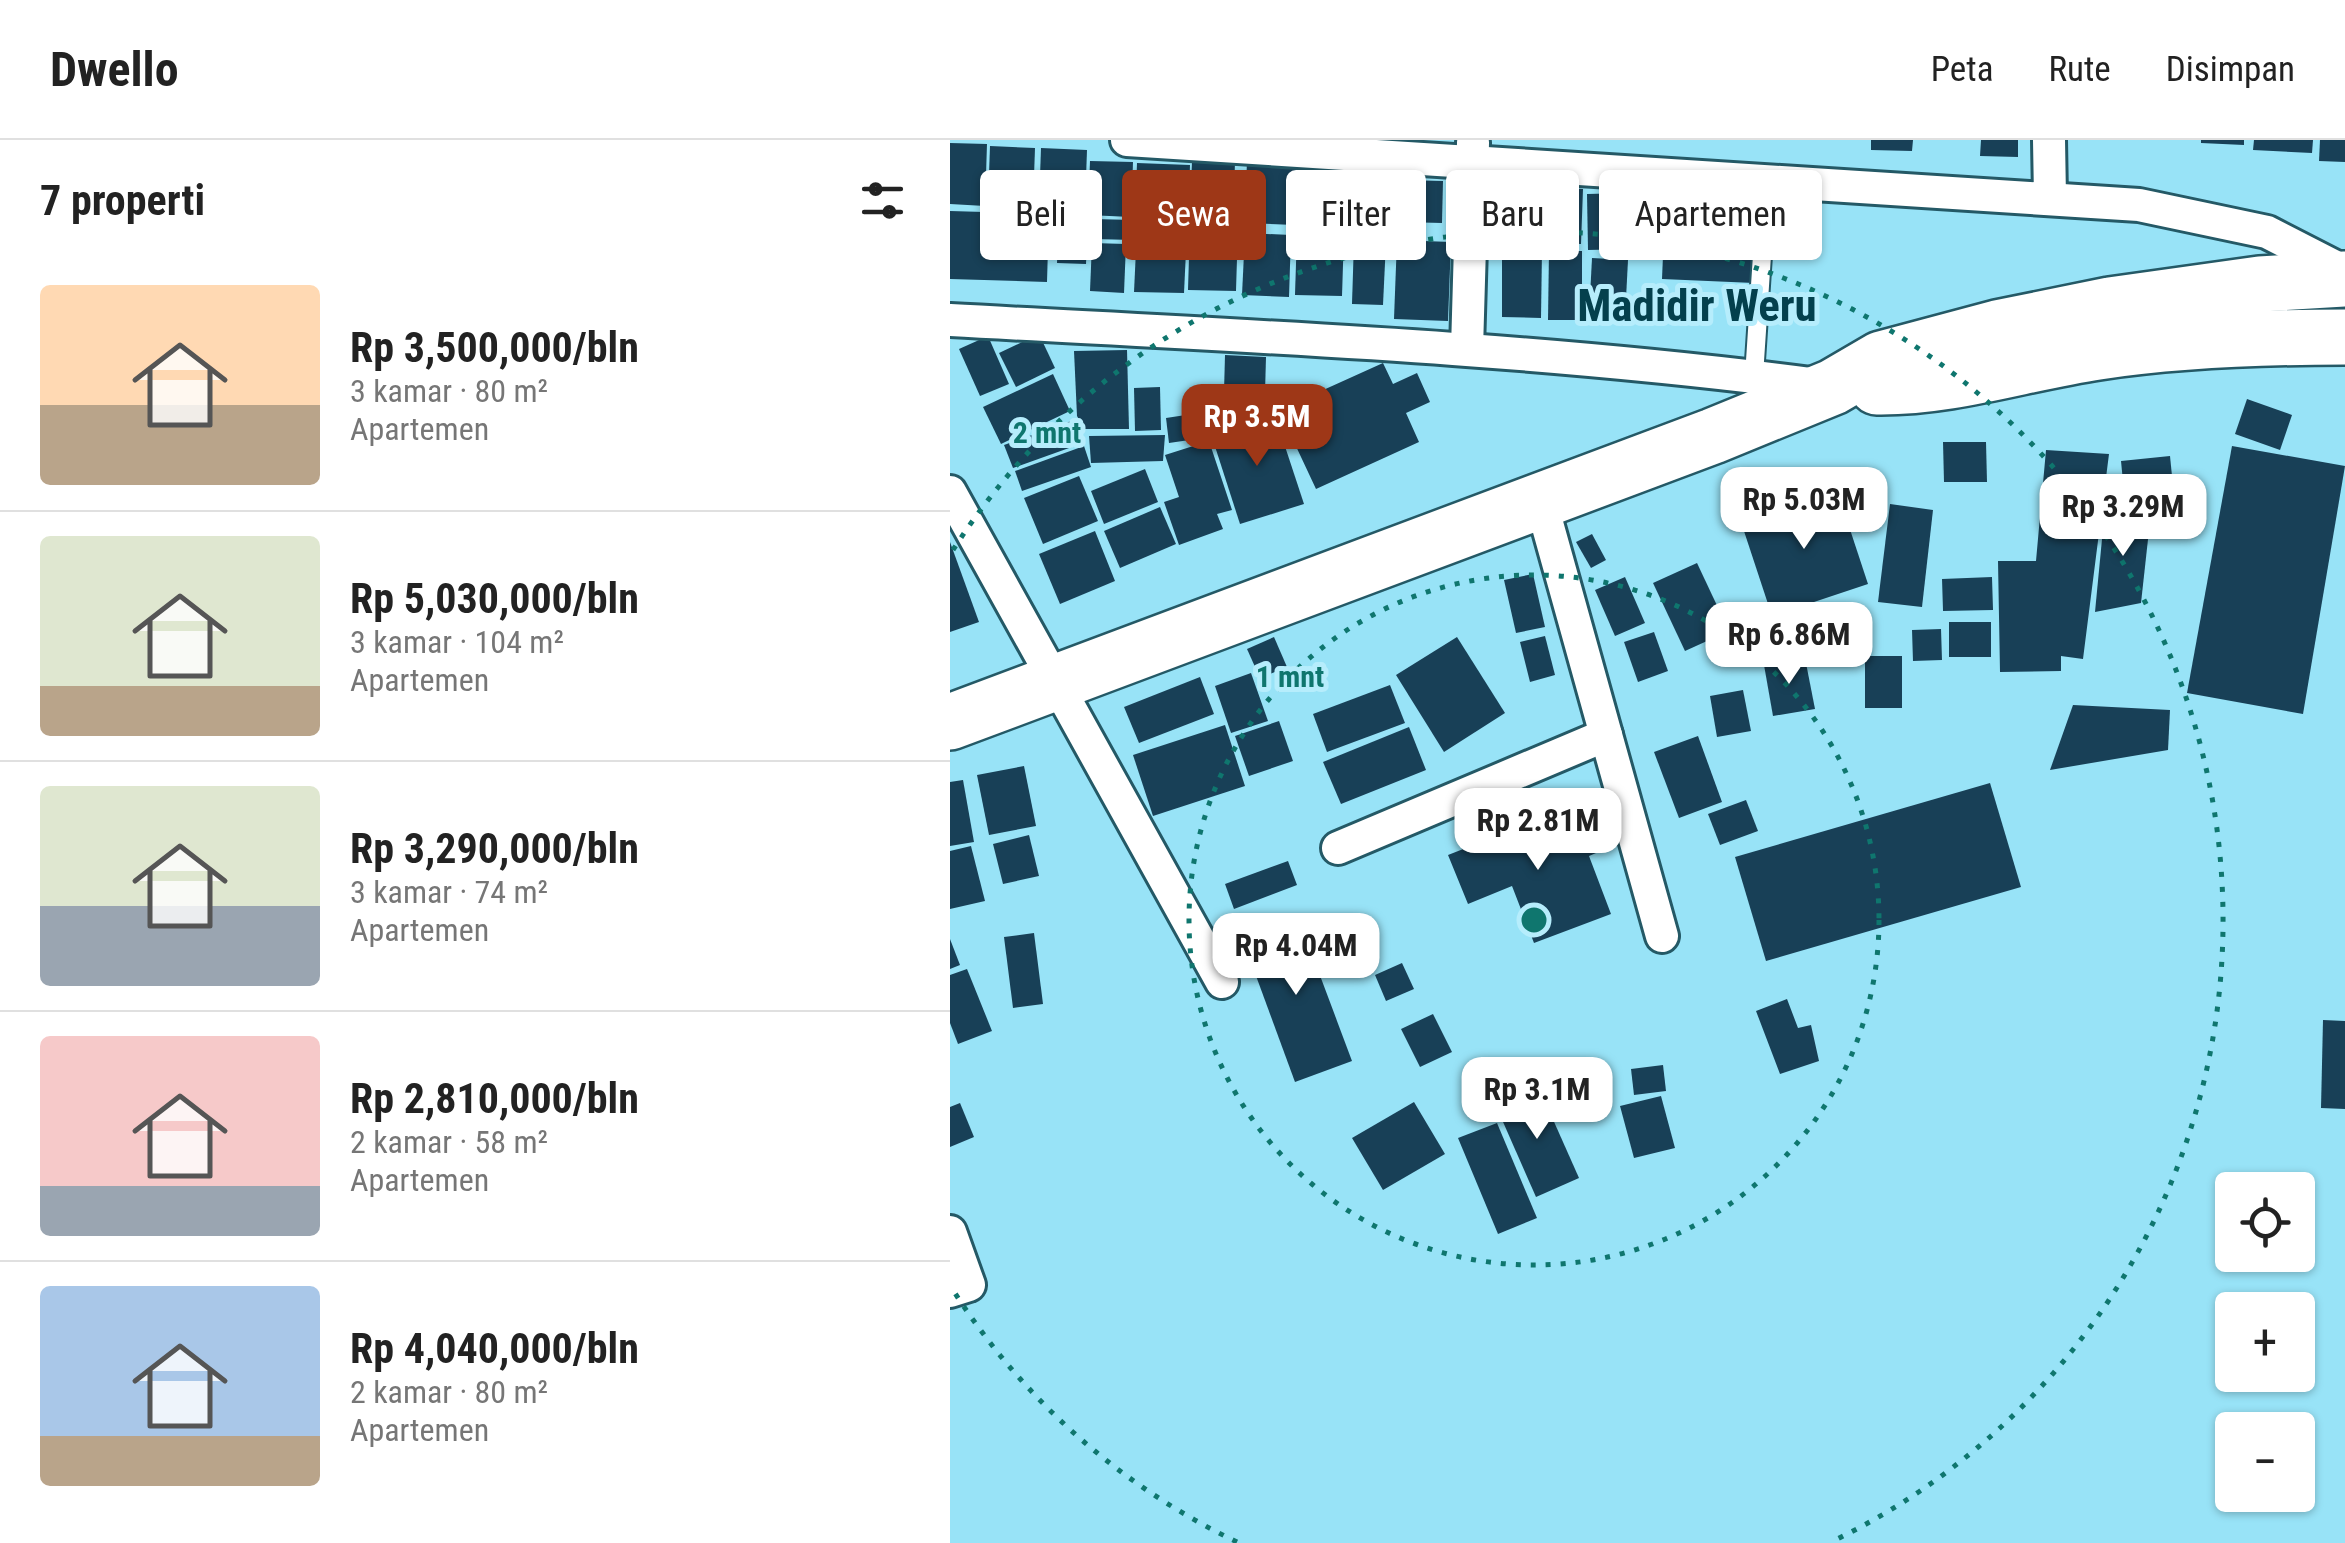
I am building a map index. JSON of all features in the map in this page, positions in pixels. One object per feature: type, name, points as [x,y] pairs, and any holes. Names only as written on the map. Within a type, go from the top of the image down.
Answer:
[{"type":"highway","points":[[950,722],[1713,436],[1833,387],[1881,359],[2016,324],[2110,305],[2345,275]]},
{"type":"highway","points":[[1833,387],[1898,388],[1997,374],[2115,350],[2201,342],[2345,337]]},
{"type":"street","points":[[1128,140],[1473,150],[1669,170]]},
{"type":"street","points":[[2049,140],[2050,197]]},
{"type":"street","points":[[1467,349],[1473,150]]},
{"type":"street","points":[[1822,183],[2138,205],[2266,232],[2345,275]]},
{"type":"street","points":[[950,320],[1467,349],[1833,387]]},
{"type":"street","points":[[950,492],[1222,982]]},
{"type":"street","points":[[1540,498],[1662,936]]},
{"type":"street","points":[[1338,848],[1606,735]]},
{"type":"street","points":[[950,1232],[970,1284],[950,1292]]},
{"type":"lane","points":[[1754,376],[1762,260]]},
{"type":"building","points":[[1871,140],[1913,140],[1912,151],[1871,150]]},
{"type":"building","points":[[1981,140],[2018,140],[2018,157],[1980,156]]},
{"type":"building","points":[[2244,140],[2244,145],[2201,143]]},
{"type":"building","points":[[2254,140],[2313,140],[2312,153],[2253,150]]},
{"type":"building","points":[[2320,140],[2345,140],[2345,162],[2319,161]]},
{"type":"building","points":[[950,143],[987,144],[986,170],[980,170],[980,206],[950,204]]},
{"type":"building","points":[[990,146],[1035,148],[1034,170],[989,170]]},
{"type":"building","points":[[1041,148],[1087,150],[1086,170],[1040,170]]},
{"type":"building","points":[[1247,159],[1297,161],[1297,170],[1286,170],[1286,225],[1266,224],[1266,170],[1247,170]]},
{"type":"building","points":[[1090,161],[1133,162],[1133,170],[1122,170],[1122,217],[1102,216],[1102,170],[1090,170]]},
{"type":"building","points":[[1192,161],[1235,162],[1235,170],[1192,170]]},
{"type":"building","points":[[1137,163],[1190,165],[1190,170],[1137,170]]},
{"type":"building","points":[[1426,181],[1443,181],[1442,223],[1426,223]]},
{"type":"building","points":[[1579,189],[1583,189],[1579,244]]},
{"type":"building","points":[[1587,194],[1599,194],[1599,250],[1588,250]]},
{"type":"building","points":[[950,211],[980,212],[980,260],[1048,260],[1047,282],[950,279]]},
{"type":"building","points":[[1102,219],[1122,220],[1122,240],[1102,239]]},
{"type":"building","points":[[1266,234],[1286,235],[1289,297],[1242,295],[1244,260],[1266,260]]},
{"type":"building","points":[[1426,241],[1446,242],[1446,260],[1450,260],[1448,321],[1394,319],[1396,260],[1426,260]]},
{"type":"building","points":[[1102,243],[1122,244],[1124,293],[1090,291],[1091,260],[1102,260]]},
{"type":"building","points":[[1582,251],[1582,320],[1548,320],[1549,260],[1579,260]]},
{"type":"building","points":[[1592,258],[1628,260],[1625,318],[1589,316]]},
{"type":"building","points":[[1057,260],[1086,260],[1086,264]]},
{"type":"building","points":[[1136,260],[1186,260],[1184,293],[1134,292]]},
{"type":"building","points":[[1189,260],[1237,260],[1236,291],[1188,290]]},
{"type":"building","points":[[1296,260],[1343,260],[1342,296],[1295,295]]},
{"type":"building","points":[[1353,260],[1385,260],[1383,305],[1352,304]]},
{"type":"building","points":[[1502,260],[1542,260],[1541,318],[1502,317]]},
{"type":"building","points":[[1663,260],[1755,260],[1754,283],[1662,279]]},
{"type":"building","points":[[1039,334],[1055,368],[1016,387],[999,353]]},
{"type":"building","points":[[988,336],[1009,384],[980,396],[959,349]]},
{"type":"building","points":[[1127,350],[1129,429],[1084,429],[1077,416],[1074,351]]},
{"type":"building","points":[[1225,355],[1266,357],[1265,393],[1224,392]]},
{"type":"building","points":[[1383,363],[1393,384],[1417,373],[1430,402],[1406,413],[1419,442],[1316,489],[1279,410]]},
{"type":"building","points":[[1053,374],[1070,411],[1001,444],[983,407]]},
{"type":"building","points":[[1160,387],[1161,430],[1135,431],[1134,388]]},
{"type":"building","points":[[2247,399],[2292,415],[2280,450],[2235,434]]},
{"type":"building","points":[[1199,413],[1203,438],[1169,443],[1166,418]]},
{"type":"building","points":[[1274,413],[1304,504],[1240,524],[1211,434]]},
{"type":"building","points":[[1074,420],[1083,443],[1013,468],[1004,445]]},
{"type":"building","points":[[1165,435],[1163,461],[1091,463],[1089,436]]},
{"type":"building","points":[[1209,441],[1232,510],[1217,514],[1223,529],[1179,545],[1164,502],[1179,497],[1165,455]]},
{"type":"building","points":[[1943,442],[1986,442],[1987,482],[1944,482]]},
{"type":"building","points":[[1084,446],[1091,467],[1022,491],[1015,471]]},
{"type":"building","points":[[2232,446],[2345,466],[2303,714],[2187,693]]},
{"type":"building","points":[[2046,450],[2109,454],[2083,659],[2061,656],[2061,671],[2000,672],[1998,561],[2036,561]]},
{"type":"building","points":[[2170,456],[2174,496],[2125,502],[2121,461]]},
{"type":"building","points":[[1145,469],[1158,502],[1104,524],[1091,491]]},
{"type":"building","points":[[1079,476],[1098,521],[1043,544],[1024,498]]},
{"type":"building","points":[[1836,487],[1868,584],[1772,616],[1740,519]]},
{"type":"building","points":[[1890,504],[1933,510],[1922,607],[1878,602]]},
{"type":"building","points":[[1160,507],[1176,544],[1120,568],[1104,531]]},
{"type":"building","points":[[2105,508],[2151,512],[2141,603],[2095,612]]},
{"type":"building","points":[[1095,531],[1115,581],[1060,604],[1039,554]]},
{"type":"building","points":[[1592,534],[1606,560],[1591,568],[1576,542]]},
{"type":"building","points":[[950,542],[979,622],[950,632]]},
{"type":"building","points":[[1697,563],[1729,631],[1685,651],[1653,583]]},
{"type":"building","points":[[1533,574],[1545,627],[1516,633],[1504,580]]},
{"type":"building","points":[[1625,577],[1645,623],[1615,636],[1595,590]]},
{"type":"building","points":[[1992,577],[1993,610],[1943,611],[1942,579]]},
{"type":"building","points":[[1949,622],[1991,622],[1991,657],[1949,657]]},
{"type":"building","points":[[1941,629],[1942,660],[1913,661],[1912,630]]},
{"type":"building","points":[[1654,632],[1668,671],[1638,682],[1624,642]]},
{"type":"building","points":[[1545,636],[1555,675],[1530,682],[1520,642]]},
{"type":"building","points":[[1274,637],[1287,667],[1260,678],[1247,649]]},
{"type":"building","points":[[1457,637],[1505,713],[1444,752],[1396,675]]},
{"type":"building","points":[[1865,656],[1902,656],[1902,708],[1865,708]]},
{"type":"building","points":[[1805,658],[1815,709],[1773,716],[1764,665]]},
{"type":"building","points":[[1251,673],[1268,721],[1231,733],[1215,686]]},
{"type":"building","points":[[1200,677],[1214,714],[1139,743],[1124,707]]},
{"type":"building","points":[[1390,685],[1405,723],[1327,752],[1313,714]]},
{"type":"building","points":[[1743,690],[1751,731],[1717,737],[1710,696]]},
{"type":"building","points":[[2073,705],[2170,710],[2168,750],[2050,770]]},
{"type":"building","points":[[1279,721],[1293,761],[1249,776],[1235,736]]},
{"type":"building","points":[[1225,725],[1245,786],[1153,816],[1133,755]]},
{"type":"building","points":[[1409,727],[1426,770],[1341,804],[1323,762]]},
{"type":"building","points":[[1698,736],[1722,802],[1679,818],[1654,752]]},
{"type":"building","points":[[1024,766],[1036,826],[989,835],[977,775]]},
{"type":"building","points":[[963,780],[974,842],[950,846],[950,782]]},
{"type":"building","points":[[1990,783],[2021,887],[1766,961],[1735,857]]},
{"type":"building","points":[[1746,800],[1758,831],[1720,845],[1708,814]]},
{"type":"building","points":[[1576,805],[1596,853],[1589,856],[1611,914],[1534,943],[1512,886],[1468,904],[1448,855]]},
{"type":"building","points":[[1029,835],[1039,876],[1003,884],[993,844]]},
{"type":"building","points":[[971,846],[985,901],[950,909],[950,851]]},
{"type":"building","points":[[1288,861],[1297,885],[1234,909],[1225,884]]},
{"type":"building","points":[[1297,914],[1352,1061],[1295,1082],[1241,935]]},
{"type":"building","points":[[1034,933],[1043,1004],[1013,1008],[1004,937]]},
{"type":"building","points":[[950,939],[960,965],[950,969]]},
{"type":"building","points":[[1402,963],[1414,989],[1386,1001],[1375,975]]},
{"type":"building","points":[[967,969],[992,1031],[958,1044],[950,1023],[950,975]]},
{"type":"building","points":[[1787,999],[1798,1028],[1811,1025],[1819,1061],[1780,1074],[1756,1011]]},
{"type":"building","points":[[1433,1014],[1452,1052],[1420,1067],[1401,1029]]},
{"type":"building","points":[[2323,1020],[2345,1021],[2345,1109],[2321,1108]]},
{"type":"building","points":[[1663,1065],[1666,1091],[1634,1095],[1631,1069]]},
{"type":"building","points":[[1539,1088],[1579,1178],[1536,1197],[1496,1106]]},
{"type":"building","points":[[1661,1096],[1675,1148],[1634,1158],[1620,1106]]},
{"type":"building","points":[[1414,1102],[1445,1154],[1383,1190],[1352,1138]]},
{"type":"building","points":[[960,1103],[974,1137],[950,1147],[950,1107]]},
{"type":"building","points":[[1497,1123],[1537,1218],[1498,1234],[1458,1138]]},
{"type":"district","name":"Madidir Weru","points":[[1697,305]]}]
